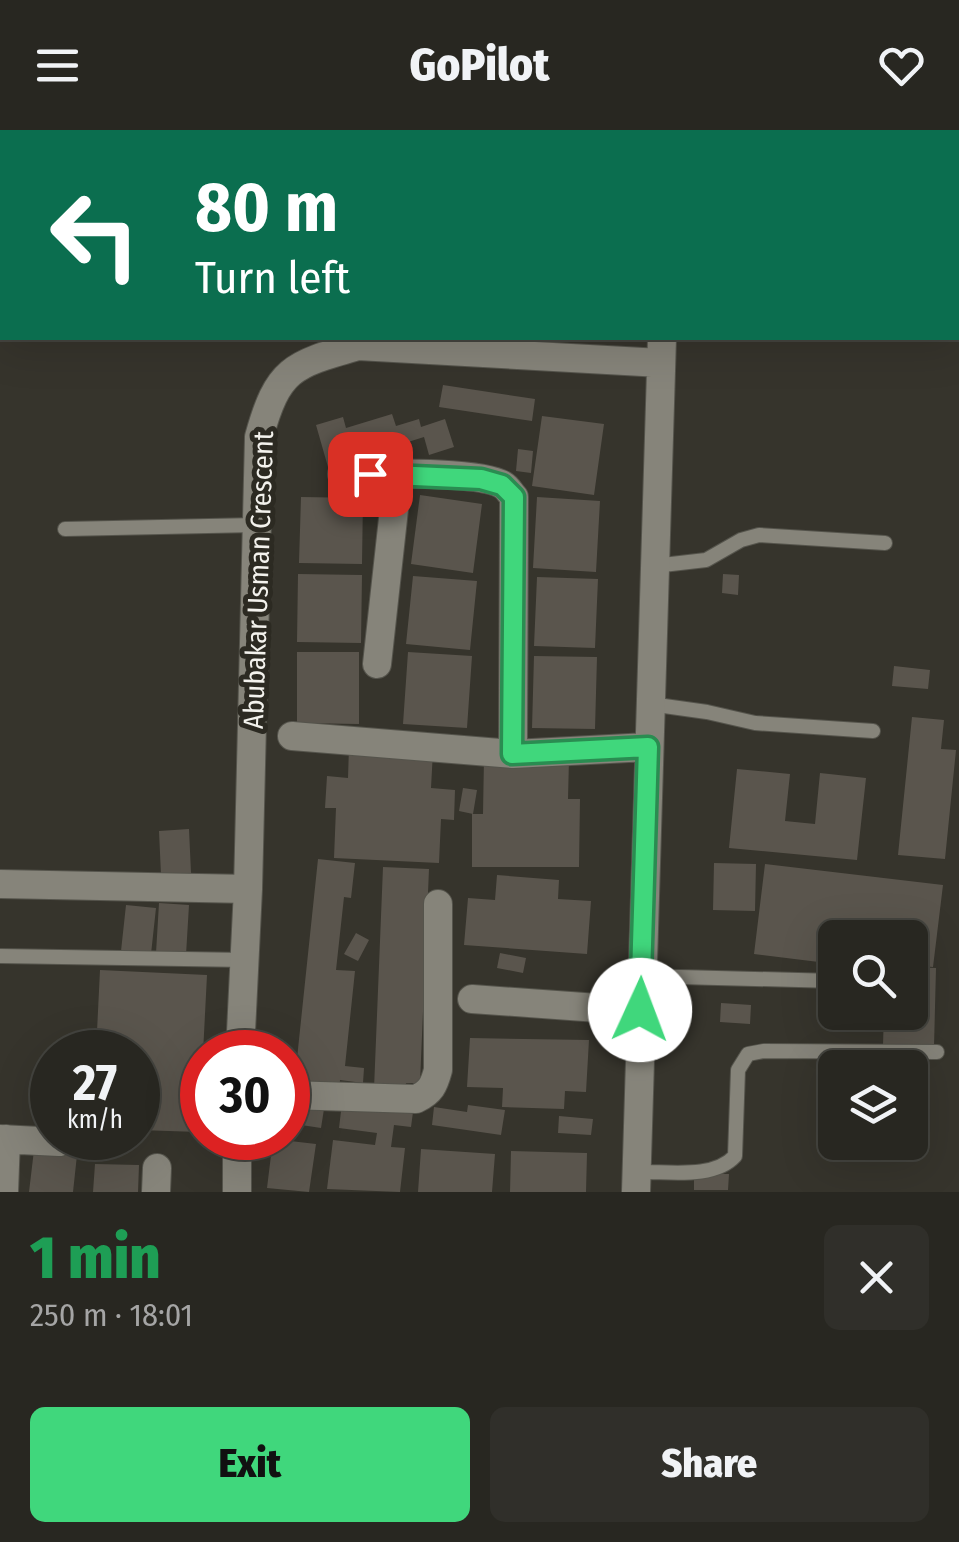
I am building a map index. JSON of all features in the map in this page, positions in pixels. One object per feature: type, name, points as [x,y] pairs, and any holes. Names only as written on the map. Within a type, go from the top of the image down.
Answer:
[{"type":"street","name":"Abubakar Usman Crescent","points":[[241,1030],[259,438],[270,397],[286,375],[322,356],[358,346],[438,344],[662,350]]},
{"type":"street","points":[[636,1182],[662,350]]},
{"type":"street","points":[[342,474],[481,479],[502,485],[514,497],[512,754]]},
{"type":"street","points":[[377,664],[398,474]]},
{"type":"street","points":[[292,736],[512,754],[648,747]]},
{"type":"street","points":[[0,884],[248,889]]},
{"type":"street","points":[[310,1096],[416,1098],[427,1094],[434,1085],[438,1070],[438,904]]},
{"type":"street","points":[[472,1000],[640,1010]]},
{"type":"street","points":[[4,1192],[3,1139],[30,1140]]},
{"type":"street","points":[[238,1160],[238,1192]]},
{"type":"lane","points":[[65,529],[256,526]]},
{"type":"lane","points":[[654,566],[706,560],[741,540],[759,535],[886,543]]},
{"type":"lane","points":[[650,704],[755,723],[873,731]]},
{"type":"lane","points":[[0,956],[245,960]]},
{"type":"lane","points":[[642,976],[818,981]]},
{"type":"lane","points":[[636,1182],[726,1166],[734,1156],[738,1070],[748,1054],[937,1052]]},
{"type":"building","points":[[443,385],[535,399],[532,421],[439,407]]},
{"type":"building","points":[[392,414],[396,426],[419,419],[421,427],[445,419],[454,447],[429,455],[424,437],[328,467],[316,425],[343,417],[346,428]]},
{"type":"building","points":[[542,416],[604,424],[594,495],[532,486]]},
{"type":"building","points":[[518,449],[533,451],[531,473],[516,471]]},
{"type":"building","points":[[420,495],[482,504],[473,573],[411,564]]},
{"type":"building","points":[[301,497],[363,498],[362,564],[299,563]]},
{"type":"building","points":[[537,497],[600,501],[596,572],[533,568]]},
{"type":"building","points":[[298,574],[362,575],[361,643],[297,642]]},
{"type":"building","points":[[723,574],[739,575],[738,595],[722,593]]},
{"type":"building","points":[[413,576],[477,581],[470,650],[406,644]]},
{"type":"building","points":[[537,577],[598,579],[595,648],[534,646]]},
{"type":"building","points":[[297,652],[359,652],[359,724],[297,723]]},
{"type":"building","points":[[408,652],[472,656],[467,728],[403,724]]},
{"type":"building","points":[[534,656],[597,657],[595,729],[532,728]]},
{"type":"building","points":[[894,666],[930,670],[928,689],[892,686]]},
{"type":"building","points":[[912,717],[944,720],[941,749],[956,750],[945,859],[898,855]]},
{"type":"building","points":[[349,747],[433,751],[431,788],[455,790],[454,820],[441,819],[439,863],[334,858],[336,808],[325,808],[327,776],[348,778]]},
{"type":"building","points":[[484,758],[569,759],[568,799],[580,799],[579,867],[472,867],[472,814],[483,814]]},
{"type":"building","points":[[737,769],[790,774],[785,821],[815,824],[820,773],[866,778],[857,860],[729,848]]},
{"type":"building","points":[[463,788],[477,790],[473,814],[459,811]]},
{"type":"building","points":[[189,829],[191,873],[161,875],[159,831]]},
{"type":"building","points":[[318,859],[355,863],[351,898],[344,897],[336,970],[355,971],[345,1066],[364,1068],[363,1083],[340,1080],[339,1092],[310,1089],[310,1030],[300,1030]]},
{"type":"building","points":[[714,863],[756,864],[755,911],[713,910]]},
{"type":"building","points":[[765,864],[943,885],[933,967],[928,967],[928,920],[818,920],[818,962],[754,954]]},
{"type":"building","points":[[383,867],[429,869],[420,1083],[406,1083],[405,1091],[374,1089]]},
{"type":"building","points":[[497,875],[559,880],[558,899],[591,901],[587,954],[464,945],[468,898],[495,900]]},
{"type":"building","points":[[159,903],[189,905],[186,955],[156,953]]},
{"type":"building","points":[[126,905],[156,908],[151,954],[121,951]]},
{"type":"building","points":[[356,933],[369,940],[358,961],[344,954]]},
{"type":"building","points":[[500,953],[526,958],[523,973],[497,968]]},
{"type":"building","points":[[928,968],[936,968],[934,1047],[883,1045],[883,1030],[928,1030]]},
{"type":"building","points":[[100,970],[207,975],[204,1030],[180,1030],[180,1131],[160,1131],[160,1030],[97,1030]]},
{"type":"building","points":[[721,1003],[751,1005],[750,1024],[720,1022]]},
{"type":"building","points":[[470,1038],[589,1040],[586,1092],[565,1091],[564,1109],[502,1107],[503,1088],[467,1087]]},
{"type":"building","points":[[342,1103],[413,1112],[411,1127],[394,1125],[391,1147],[405,1148],[400,1192],[327,1189],[333,1140],[375,1145],[377,1133],[339,1128]]},
{"type":"building","points":[[468,1105],[505,1110],[501,1135],[432,1125],[434,1107],[467,1112]]},
{"type":"building","points":[[310,1107],[324,1109],[321,1128],[310,1126]]},
{"type":"building","points":[[559,1116],[593,1119],[591,1135],[558,1133]]},
{"type":"building","points":[[310,1143],[316,1144],[309,1192],[267,1188],[270,1160],[310,1160]]},
{"type":"building","points":[[421,1149],[495,1154],[492,1192],[418,1192]]},
{"type":"building","points":[[511,1151],[587,1153],[586,1192],[510,1192]]},
{"type":"building","points":[[33,1160],[76,1160],[73,1192],[29,1192]]},
{"type":"building","points":[[95,1164],[139,1165],[138,1192],[93,1192]]},
{"type":"building","points":[[694,1174],[729,1174],[728,1190],[694,1190]]},
{"type":"route","points":[[370,474],[481,479],[502,485],[514,497],[512,754],[648,747],[640,1010]]}]
